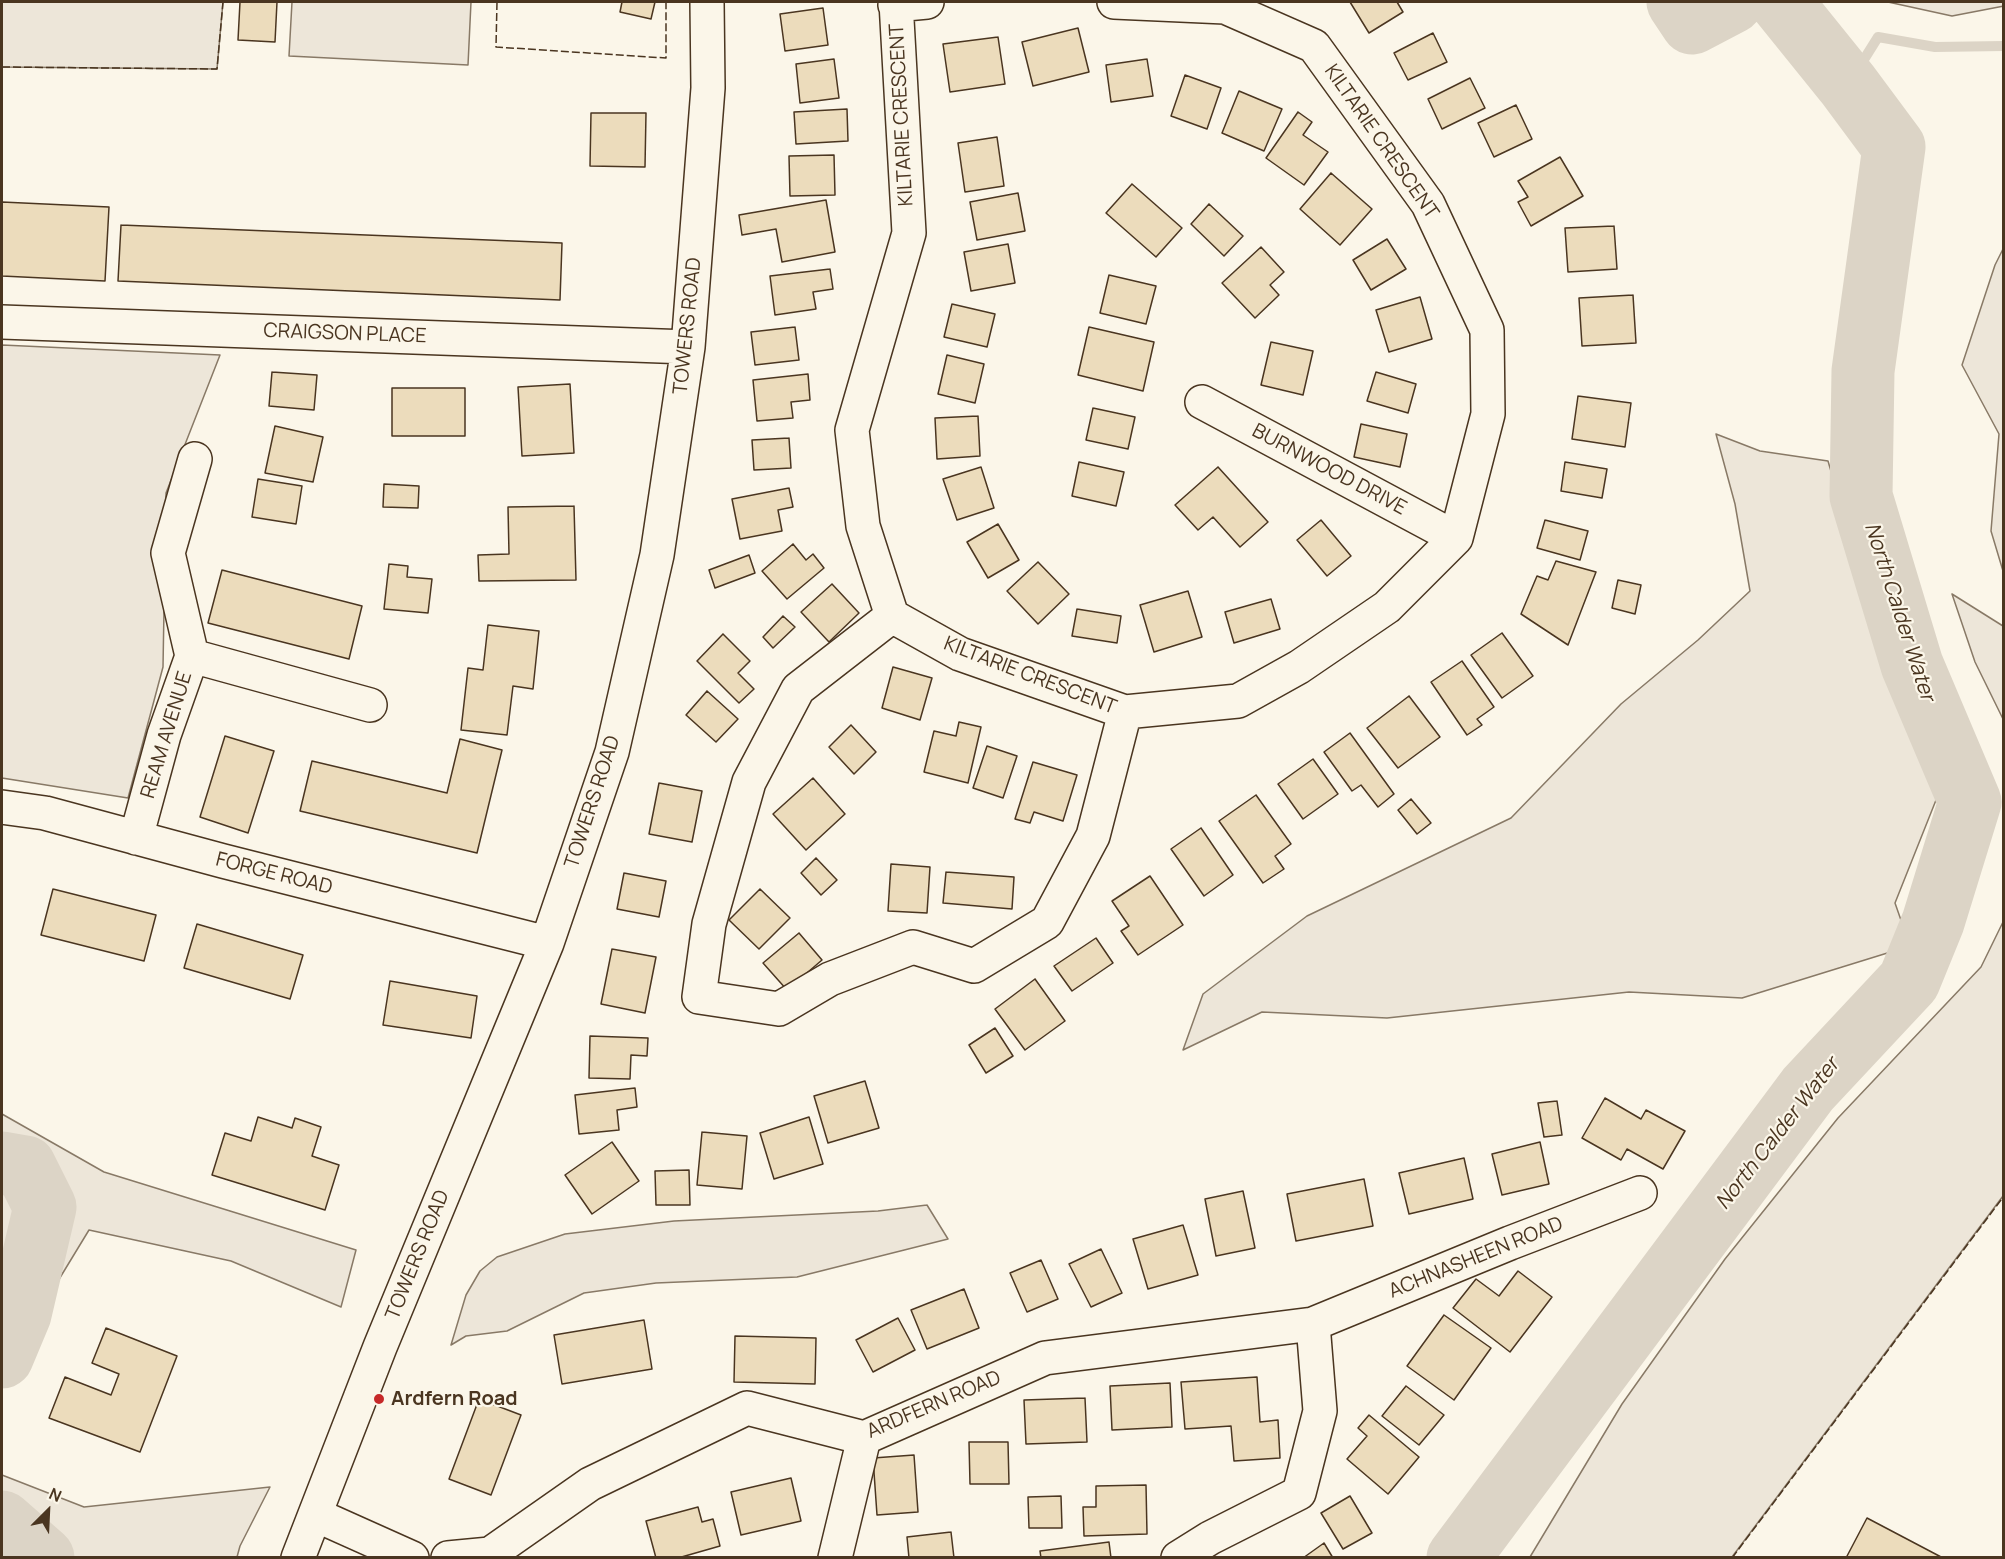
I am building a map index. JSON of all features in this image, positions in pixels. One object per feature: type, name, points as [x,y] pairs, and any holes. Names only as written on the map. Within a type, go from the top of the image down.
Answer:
[{"type":"street","name":"TOWERS ROAD","points":[[298,1557],[380,1347],[547,943],[612,752],[657,555],[688,346],[708,88],[707,2]]},
{"type":"street","name":"KILTARIE CRESCENT","points":[[906,3],[909,233],[852,430],[863,526],[892,616],[960,654],[1125,712],[1238,701],[1299,667],[1387,607],[1456,538],[1488,414],[1487,330],[1428,204],[1314,46],[1225,7],[1114,2]]},
{"type":"street","name":"CRAIGSON PLACE","points":[[2,322],[688,346]]},
{"type":"street","name":"BURNWOOD DRIVE","points":[[1202,402],[1456,538]]},
{"type":"street","name":"REAM AVENUE","points":[[136,838],[164,735],[192,656],[168,554],[195,459]]},
{"type":"street","points":[[892,616],[798,689],[749,782],[709,924],[699,997],[778,1009],[830,978],[913,947],[974,966],[1047,922],[1093,836],[1125,712]]},
{"type":"street","points":[[192,656],[370,705]]},
{"type":"street","name":"FORGE ROAD","points":[[2,807],[45,813],[547,943]]},
{"type":"street","name":"ACHNASHEEN ROAD","points":[[1313,1324],[1510,1243],[1640,1193]]},
{"type":"street","points":[[1178,1557],[1210,1538],[1299,1493],[1320,1411],[1313,1324]]},
{"type":"street","name":"ARDFERN ROAD","points":[[448,1557],[490,1554],[590,1484],[747,1408],[864,1437],[1045,1358],[1313,1324]]},
{"type":"street","points":[[834,1557],[864,1437]]},
{"type":"street","points":[[316,1515],[412,1557]]},
{"type":"shaded area","points":[[2,2],[223,2],[217,69],[2,67]]},
{"type":"shaded area","points":[[292,2],[471,2],[468,65],[289,56]]},
{"type":"shaded area","points":[[1888,2],[2003,2],[2004,6],[1952,16]]},
{"type":"shaded area","points":[[2003,249],[2003,571],[1991,531],[1999,434],[1962,365],[1995,265]]},
{"type":"shaded area","points":[[2,345],[220,355],[166,493],[163,667],[128,798],[2,778]]},
{"type":"shaded area","points":[[1716,434],[1760,451],[1828,461],[1880,639],[1915,710],[1944,780],[1895,903],[1910,946],[1742,998],[1629,992],[1387,1018],[1262,1012],[1183,1050],[1203,994],[1307,916],[1511,818],[1621,704],[1698,640],[1750,591],[1735,504]]},
{"type":"shaded area","points":[[1952,594],[2003,626],[2003,719],[1975,662]]},
{"type":"shaded area","points":[[2003,922],[2003,1196],[1732,1557],[1530,1557],[1622,1404],[1725,1259],[1838,1118],[1981,967]]},
{"type":"shaded area","points":[[2,1114],[104,1172],[356,1250],[341,1307],[231,1261],[89,1230],[2,1373]]},
{"type":"shaded area","points":[[927,1205],[948,1239],[797,1277],[656,1283],[584,1293],[507,1331],[466,1336],[451,1345],[466,1295],[480,1271],[497,1257],[565,1234],[674,1221],[878,1211]]},
{"type":"shaded area","points":[[2,1475],[84,1507],[270,1487],[240,1546],[237,1557],[2,1558]]},
{"type":"building","points":[[240,2],[277,2],[275,42],[238,40]]},
{"type":"building","points":[[622,2],[655,2],[651,19],[620,12]]},
{"type":"building","points":[[1350,2],[1397,2],[1403,12],[1369,33]]},
{"type":"building","points":[[823,8],[828,45],[785,51],[780,14]]},
{"type":"building","points":[[1078,28],[1089,72],[1033,86],[1022,42]]},
{"type":"building","points":[[1433,33],[1447,62],[1408,80],[1394,53]]},
{"type":"building","points":[[998,37],[1005,84],[950,92],[943,44]]},
{"type":"building","points":[[834,59],[839,98],[800,103],[796,64]]},
{"type":"building","points":[[1147,59],[1153,96],[1111,102],[1106,65]]},
{"type":"building","points":[[1185,75],[1221,88],[1207,129],[1171,116]]},
{"type":"building","points":[[1470,78],[1485,108],[1442,129],[1428,99]]},
{"type":"building","points":[[1239,91],[1282,109],[1264,151],[1222,133]]},
{"type":"building","points":[[1516,105],[1532,139],[1494,157],[1478,123]]},
{"type":"building","points":[[847,109],[848,141],[796,144],[794,112]]},
{"type":"building","points":[[1298,112],[1312,122],[1303,135],[1328,152],[1304,185],[1266,158]]},
{"type":"building","points":[[591,113],[646,113],[645,167],[590,166]]},
{"type":"building","points":[[997,137],[1004,186],[965,192],[958,143]]},
{"type":"building","points":[[834,155],[835,195],[790,196],[789,156]]},
{"type":"building","points":[[1560,157],[1583,196],[1531,226],[1518,202],[1528,197],[1518,181]]},
{"type":"building","points":[[1331,173],[1372,209],[1340,245],[1300,209]]},
{"type":"building","points":[[1132,184],[1182,228],[1156,257],[1106,213]]},
{"type":"building","points":[[1018,193],[1025,231],[977,240],[970,202]]},
{"type":"building","points":[[826,200],[835,252],[782,262],[776,229],[742,235],[739,215]]},
{"type":"building","points":[[2,202],[109,207],[105,281],[2,276]]},
{"type":"building","points":[[1209,204],[1243,236],[1224,256],[1191,224]]},
{"type":"building","points":[[121,225],[562,243],[560,300],[118,281]]},
{"type":"building","points":[[1614,226],[1617,269],[1568,272],[1565,228]]},
{"type":"building","points":[[1387,239],[1406,269],[1371,290],[1353,260]]},
{"type":"building","points":[[1008,244],[1015,283],[971,291],[964,252]]},
{"type":"building","points":[[1261,247],[1284,272],[1270,285],[1279,295],[1255,318],[1222,283]]},
{"type":"building","points":[[830,269],[833,289],[813,292],[816,309],[775,315],[770,276]]},
{"type":"building","points":[[1109,275],[1156,286],[1146,324],[1100,313]]},
{"type":"building","points":[[1633,295],[1636,343],[1582,346],[1579,298]]},
{"type":"building","points":[[1420,297],[1432,339],[1389,352],[1376,310]]},
{"type":"building","points":[[952,304],[995,314],[987,347],[944,337]]},
{"type":"building","points":[[795,327],[799,360],[755,365],[751,332]]},
{"type":"building","points":[[1089,327],[1154,342],[1143,391],[1078,375]]},
{"type":"building","points":[[1271,342],[1313,351],[1303,395],[1261,385]]},
{"type":"building","points":[[947,355],[984,364],[975,403],[938,394]]},
{"type":"building","points":[[272,372],[317,375],[314,410],[269,406]]},
{"type":"building","points":[[1376,372],[1416,384],[1408,413],[1367,401]]},
{"type":"building","points":[[808,374],[810,400],[791,402],[793,418],[757,421],[753,380]]},
{"type":"building","points":[[570,384],[574,453],[522,456],[518,387]]},
{"type":"building","points":[[392,388],[465,388],[465,436],[392,436]]},
{"type":"building","points":[[1578,396],[1631,403],[1625,447],[1572,439]]},
{"type":"building","points":[[1093,408],[1135,417],[1128,449],[1086,440]]},
{"type":"building","points":[[978,416],[980,456],[937,459],[935,418]]},
{"type":"building","points":[[1361,424],[1407,434],[1400,467],[1354,457]]},
{"type":"building","points":[[275,426],[323,437],[313,482],[265,473]]},
{"type":"building","points":[[789,438],[791,468],[754,470],[752,440]]},
{"type":"building","points":[[1079,462],[1124,472],[1116,506],[1072,496]]},
{"type":"building","points":[[1565,462],[1607,469],[1602,498],[1561,491]]},
{"type":"building","points":[[981,467],[994,508],[957,520],[943,479]]},
{"type":"building","points":[[1218,467],[1268,522],[1240,547],[1213,517],[1198,530],[1175,505]]},
{"type":"building","points":[[258,479],[302,486],[296,524],[252,517]]},
{"type":"building","points":[[384,484],[419,486],[418,508],[383,507]]},
{"type":"building","points":[[789,488],[793,507],[778,510],[782,531],[740,539],[732,499]]},
{"type":"building","points":[[574,506],[576,580],[479,581],[478,555],[509,554],[508,507]]},
{"type":"building","points":[[1321,520],[1351,556],[1327,576],[1297,540]]},
{"type":"building","points":[[1545,520],[1588,531],[1580,560],[1537,548]]},
{"type":"building","points":[[998,524],[1019,560],[988,578],[967,542]]},
{"type":"building","points":[[793,544],[806,560],[813,554],[824,568],[787,599],[762,571]]},
{"type":"building","points":[[749,555],[755,573],[715,588],[709,570]]},
{"type":"building","points":[[1556,561],[1596,572],[1568,645],[1521,614],[1537,576],[1548,580]]},
{"type":"building","points":[[1038,562],[1069,594],[1038,624],[1007,591]]},
{"type":"building","points":[[389,564],[408,566],[407,577],[432,579],[428,613],[384,609]]},
{"type":"building","points":[[222,570],[362,606],[349,659],[208,623]]},
{"type":"building","points":[[1618,580],[1641,585],[1635,614],[1612,608]]},
{"type":"building","points":[[832,584],[859,613],[829,642],[801,612]]},
{"type":"building","points":[[1188,591],[1202,637],[1154,652],[1140,605]]},
{"type":"building","points":[[1271,599],[1280,629],[1234,643],[1225,612]]},
{"type":"building","points":[[1077,609],[1121,616],[1117,643],[1072,636]]},
{"type":"building","points":[[783,616],[795,627],[773,648],[763,637]]},
{"type":"building","points":[[488,625],[539,631],[533,689],[513,686],[507,735],[461,730],[468,668],[483,670]]},
{"type":"building","points":[[1502,633],[1533,676],[1502,698],[1471,655]]},
{"type":"building","points":[[723,634],[750,661],[738,673],[754,689],[739,703],[697,661]]},
{"type":"building","points":[[1462,661],[1494,707],[1477,719],[1482,725],[1467,735],[1431,682]]},
{"type":"building","points":[[893,667],[932,678],[920,720],[882,708]]},
{"type":"building","points":[[707,691],[738,719],[716,742],[686,715]]},
{"type":"building","points":[[1409,696],[1440,737],[1398,768],[1367,728]]},
{"type":"building","points":[[959,722],[981,727],[968,783],[924,772],[934,731],[956,736]]},
{"type":"building","points":[[851,725],[876,752],[854,774],[829,747]]},
{"type":"building","points":[[1350,733],[1394,794],[1378,807],[1361,785],[1352,791],[1324,752]]},
{"type":"building","points":[[225,736],[274,751],[248,833],[200,817]]},
{"type":"building","points":[[460,739],[502,750],[477,853],[300,811],[312,761],[447,793]]},
{"type":"building","points":[[987,746],[1017,756],[1003,798],[973,788]]},
{"type":"building","points":[[1313,759],[1338,794],[1303,819],[1278,784]]},
{"type":"building","points":[[1033,762],[1077,775],[1063,821],[1034,812],[1030,823],[1015,819]]},
{"type":"building","points":[[813,778],[845,814],[806,850],[773,814]]},
{"type":"building","points":[[659,783],[702,791],[692,842],[649,834]]},
{"type":"building","points":[[1256,795],[1291,844],[1275,856],[1284,869],[1263,883],[1219,821]]},
{"type":"building","points":[[1411,799],[1431,823],[1417,834],[1398,810]]},
{"type":"building","points":[[1201,828],[1233,875],[1204,896],[1171,849]]},
{"type":"building","points":[[816,858],[837,880],[821,895],[801,873]]},
{"type":"building","points":[[891,864],[930,867],[927,913],[888,911]]},
{"type":"building","points":[[946,872],[1014,877],[1012,909],[943,903]]},
{"type":"building","points":[[624,873],[666,881],[659,917],[617,909]]},
{"type":"building","points":[[1150,876],[1183,925],[1138,955],[1121,931],[1129,926],[1112,901]]},
{"type":"building","points":[[53,889],[156,915],[144,961],[41,935]]},
{"type":"building","points":[[760,889],[790,918],[759,949],[729,920]]},
{"type":"building","points":[[197,924],[303,955],[290,999],[184,968]]},
{"type":"building","points":[[799,933],[822,960],[787,990],[763,963]]},
{"type":"building","points":[[1096,938],[1113,963],[1072,991],[1054,966]]},
{"type":"building","points":[[612,949],[656,957],[645,1013],[601,1004]]},
{"type":"building","points":[[1035,979],[1065,1021],[1025,1050],[995,1009]]},
{"type":"building","points":[[390,981],[477,996],[471,1038],[383,1025]]},
{"type":"building","points":[[995,1028],[1013,1056],[986,1073],[969,1045]]},
{"type":"building","points":[[590,1036],[648,1038],[647,1056],[631,1055],[630,1079],[589,1078]]},
{"type":"building","points":[[865,1081],[879,1128],[828,1143],[814,1096]]},
{"type":"building","points":[[635,1088],[637,1107],[617,1110],[619,1130],[579,1134],[575,1095]]},
{"type":"building","points":[[1605,1098],[1641,1119],[1646,1110],[1685,1131],[1663,1169],[1627,1149],[1621,1160],[1582,1138]]},
{"type":"building","points":[[1557,1101],[1562,1135],[1544,1137],[1538,1103]]},
{"type":"building","points":[[258,1117],[292,1128],[295,1118],[321,1127],[312,1156],[339,1165],[325,1210],[212,1175],[225,1133],[251,1141]]},
{"type":"building","points":[[809,1117],[823,1164],[774,1179],[760,1133]]},
{"type":"building","points":[[702,1132],[747,1136],[742,1189],[697,1185]]},
{"type":"building","points":[[612,1142],[639,1181],[592,1214],[565,1175]]},
{"type":"building","points":[[1540,1142],[1549,1184],[1502,1195],[1492,1154]]},
{"type":"building","points":[[1464,1158],[1473,1199],[1409,1214],[1399,1173]]},
{"type":"building","points":[[689,1170],[690,1205],[656,1205],[655,1171]]},
{"type":"building","points":[[1364,1179],[1373,1226],[1296,1241],[1287,1194]]},
{"type":"building","points":[[1243,1191],[1255,1248],[1216,1256],[1205,1199]]},
{"type":"building","points":[[1183,1225],[1198,1275],[1148,1289],[1133,1239]]},
{"type":"building","points":[[1101,1249],[1122,1293],[1091,1307],[1069,1264]]},
{"type":"building","points":[[1041,1260],[1058,1299],[1027,1312],[1010,1273]]},
{"type":"building","points":[[1518,1271],[1552,1297],[1510,1352],[1453,1308],[1476,1279],[1499,1296]]},
{"type":"building","points":[[964,1289],[979,1328],[927,1349],[911,1310]]},
{"type":"building","points":[[1444,1315],[1491,1348],[1454,1400],[1407,1366]]},
{"type":"building","points":[[898,1318],[915,1350],[873,1372],[856,1340]]},
{"type":"building","points":[[644,1320],[652,1369],[562,1384],[554,1335]]},
{"type":"building","points":[[106,1328],[177,1356],[140,1452],[49,1418],[65,1377],[111,1395],[119,1374],[92,1363]]},
{"type":"building","points":[[735,1336],[816,1338],[815,1384],[734,1382]]},
{"type":"building","points":[[1257,1377],[1260,1422],[1278,1420],[1280,1458],[1234,1461],[1231,1426],[1185,1429],[1181,1382]]},
{"type":"building","points":[[1170,1383],[1172,1427],[1112,1430],[1110,1386]]},
{"type":"building","points":[[1406,1386],[1444,1415],[1419,1445],[1382,1416]]},
{"type":"building","points":[[1085,1398],[1087,1442],[1026,1444],[1024,1400]]},
{"type":"building","points":[[479,1399],[521,1415],[491,1495],[449,1479]]},
{"type":"building","points":[[1369,1415],[1419,1457],[1388,1494],[1347,1459],[1367,1436],[1358,1428]]},
{"type":"building","points":[[969,1442],[1008,1442],[1009,1484],[970,1484]]},
{"type":"building","points":[[914,1455],[918,1512],[877,1515],[873,1458]]},
{"type":"building","points":[[791,1478],[801,1521],[741,1535],[731,1492]]},
{"type":"building","points":[[1146,1485],[1147,1534],[1084,1536],[1083,1507],[1096,1507],[1096,1486]]},
{"type":"building","points":[[1061,1496],[1062,1528],[1029,1528],[1028,1497]]},
{"type":"building","points":[[1350,1496],[1372,1533],[1343,1549],[1321,1513]]},
{"type":"building","points":[[698,1507],[702,1522],[713,1519],[720,1546],[678,1558],[656,1558],[646,1521]]},
{"type":"building","points":[[1867,1518],[1943,1558],[1846,1558]]},
{"type":"building","points":[[951,1532],[954,1558],[909,1558],[907,1537]]},
{"type":"building","points":[[1109,1542],[1111,1558],[1041,1558],[1040,1551]]},
{"type":"building","points":[[1324,1543],[1333,1558],[1303,1558]]},
{"type":"waterway","name":"North Calder Water","points":[[1678,2],[1692,23],[1732,2]]},
{"type":"waterway","name":"North Calder Water","points":[[1458,1558],[1808,1089],[1909,981],[1933,922],[1970,802],[1912,665],[1861,496],[1863,371],[1894,147],[1848,85],[1781,2]]},
{"type":"waterway","points":[[1848,85],[1878,37],[1935,47],[2004,46]]},
{"type":"waterway","name":"North Calder Water","points":[[2,1163],[25,1167],[45,1207],[20,1314],[2,1357]]},
{"type":"waterway","name":"North Calder Water","points":[[2,1522],[43,1558]]},
{"type":"fence","points":[[2,67],[217,69],[223,2]]},
{"type":"fence","points":[[497,2],[496,47],[666,58],[666,2]]},
{"type":"fence","points":[[1732,1558],[2004,1196]]},
{"type":"place","name":"Ardfern Road","points":[[379,1399]]}]
